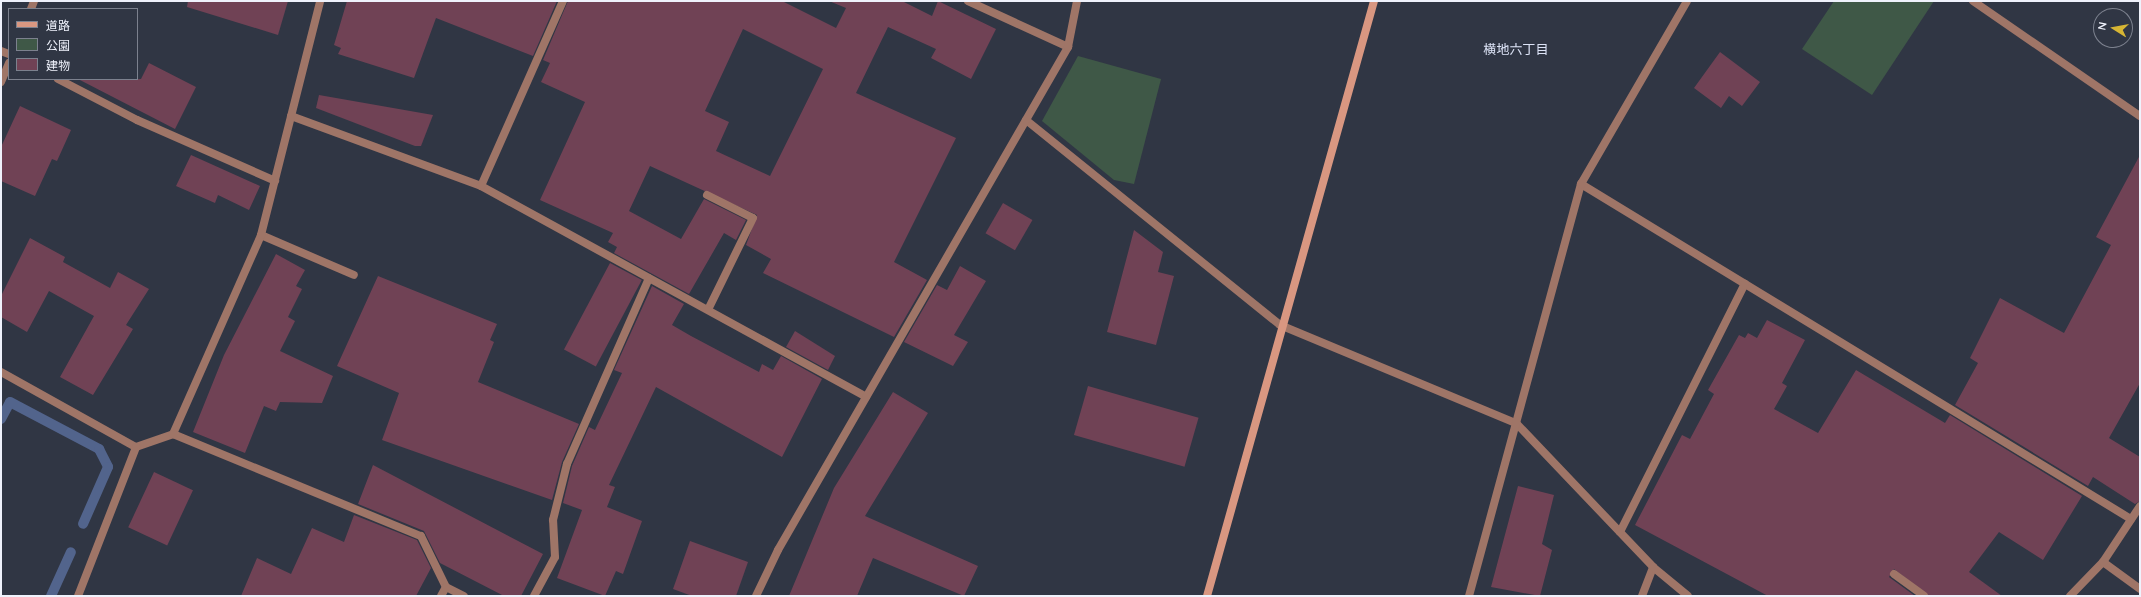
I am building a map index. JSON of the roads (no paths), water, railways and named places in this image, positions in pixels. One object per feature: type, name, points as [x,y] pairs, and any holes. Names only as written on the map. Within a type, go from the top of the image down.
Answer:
[{"type":"street","points":[[173,434],[261,236],[320,1]]},
{"type":"street","points":[[481,186],[563,1]]},
{"type":"street","points":[[968,1],[1068,47]]},
{"type":"street","points":[[756,596],[778,550],[1068,47],[1077,1]]},
{"type":"street","points":[[1207,596],[1280,325],[1374,1]]},
{"type":"street","points":[[1470,596],[1581,184],[1687,1]]},
{"type":"street","points":[[1972,1],[2140,116]]},
{"type":"street","points":[[1,82],[8,65]]},
{"type":"street","points":[[60,80],[136,120],[275,181]]},
{"type":"street","points":[[291,116],[481,186],[866,397]]},
{"type":"street","points":[[1026,120],[1280,325],[1516,423],[1653,567],[1688,596]]},
{"type":"street","points":[[1581,184],[2131,519]]},
{"type":"street","points":[[707,195],[753,218],[708,310]]},
{"type":"street","points":[[261,236],[354,275]]},
{"type":"street","points":[[534,596],[555,557],[553,520],[567,464],[649,278]]},
{"type":"street","points":[[1620,532],[1745,284]]},
{"type":"street","points":[[1,372],[136,447],[173,434],[421,536],[446,588],[464,596]]},
{"type":"street","points":[[78,596],[136,447]]},
{"type":"street","points":[[2070,596],[2104,562],[2140,506]]},
{"type":"street","points":[[2104,562],[2140,589]]},
{"type":"street","points":[[1642,596],[1653,567]]},
{"type":"street","points":[[1894,574],[1924,596]]},
{"type":"street","points":[[441,596],[446,588]]},
{"type":"waterway","points":[[1,419],[10,402],[99,449],[108,467],[83,524]]},
{"type":"waterway","points":[[51,596],[71,552]]},
{"type":"district","name":"横地六丁目","points":[[1516,49]]}]
